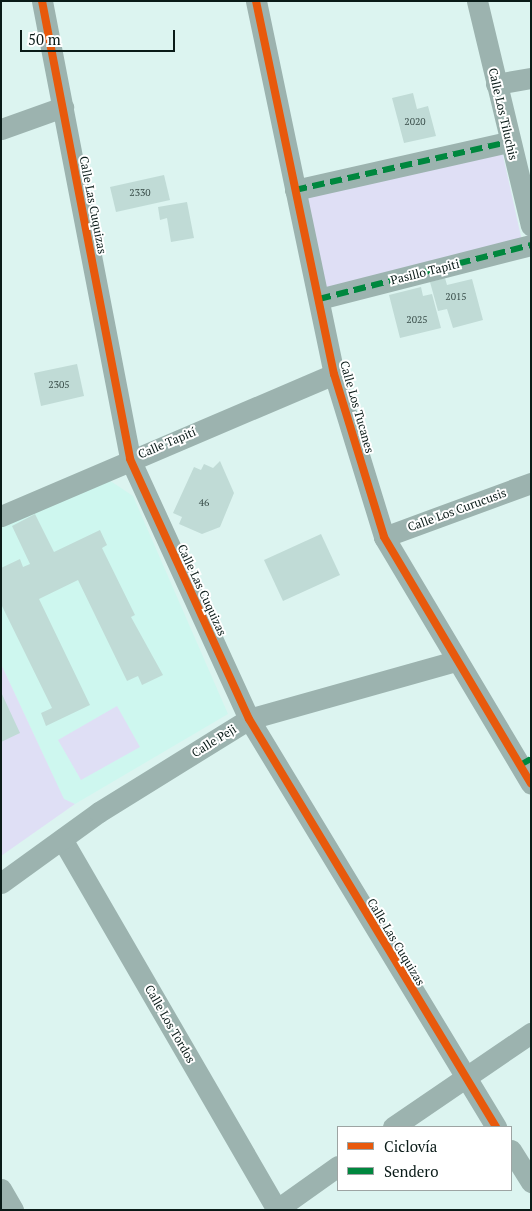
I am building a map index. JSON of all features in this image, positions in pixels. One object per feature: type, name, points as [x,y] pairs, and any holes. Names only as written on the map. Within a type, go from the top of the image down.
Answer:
[{"type":"street","name":"Calle Las Cuquizas","points":[[42,1],[130,459],[248,719],[495,1126]]},
{"type":"street","name":"Calle Los Tucanes","points":[[256,1],[334,374],[384,537],[455,661],[525,762],[531,784]]},
{"type":"street","name":"Calle Los Tiluchis","points":[[477,1],[508,142],[531,226]]},
{"type":"street","points":[[496,84],[531,78]]},
{"type":"street","points":[[1,129],[63,107]]},
{"type":"street","points":[[295,190],[508,142]]},
{"type":"street","name":"Pasillo Tapiti","points":[[319,299],[531,245]]},
{"type":"street","name":"Calle Tapití","points":[[1,516],[130,459],[334,374]]},
{"type":"street","name":"Calle Los Curucusis","points":[[384,537],[531,483]]},
{"type":"street","name":"Calle Peji","points":[[1,883],[62,839],[248,719],[455,661]]},
{"type":"street","name":"Calle Los Tordos","points":[[62,839],[276,1210]]},
{"type":"street","points":[[394,1126],[531,1034]]},
{"type":"street","points":[[512,1152],[531,1182]]},
{"type":"street","points":[[276,1210],[337,1167]]},
{"type":"street","points":[[1,1189],[13,1210]]},
{"type":"shaded area","points":[[502,151],[522,241],[325,290],[306,197]]},
{"type":"shaded area","points":[[106,478],[133,496],[228,714],[75,804],[64,800],[1,664],[1,527]]},
{"type":"shaded area","points":[[1,664],[64,799],[75,804],[1,856]]},
{"type":"shaded area","points":[[117,706],[140,747],[81,780],[58,740]]},
{"type":"building","points":[[413,93],[417,109],[428,106],[436,136],[404,143],[392,98]]},
{"type":"building","points":[[164,175],[170,200],[116,212],[110,187]]},
{"type":"building","points":[[187,202],[194,238],[171,242],[167,218],[160,220],[158,207]]},
{"type":"building","points":[[445,278],[447,285],[472,279],[483,320],[453,328],[447,309],[438,311],[430,282]]},
{"type":"building","points":[[421,287],[423,296],[432,294],[441,328],[400,338],[389,295]]},
{"type":"building","points":[[77,364],[84,396],[41,406],[34,373]]},
{"type":"building","points":[[220,461],[234,493],[220,527],[202,534],[179,524],[182,517],[173,513],[194,467],[201,470],[204,464],[213,468]]},
{"type":"building","points":[[35,514],[54,552],[100,530],[107,545],[102,548],[135,615],[131,617],[163,675],[142,685],[138,676],[127,681],[78,580],[39,599],[90,705],[46,726],[41,713],[52,708],[1,604],[1,568],[20,559],[23,567],[30,564],[12,526]]},
{"type":"building","points":[[321,534],[340,575],[283,601],[264,560]]},
{"type":"building","points":[[1,692],[20,733],[1,742]]},
{"type":"marked path","points":[[295,190],[508,142]]},
{"type":"marked path","points":[[319,299],[531,245]]},
{"type":"marked path","points":[[520,765],[531,759]]},
{"type":"cycle path","points":[[42,1],[130,459],[249,719],[495,1126]]},
{"type":"cycle path","points":[[256,1],[334,374],[384,537],[531,784]]}]
